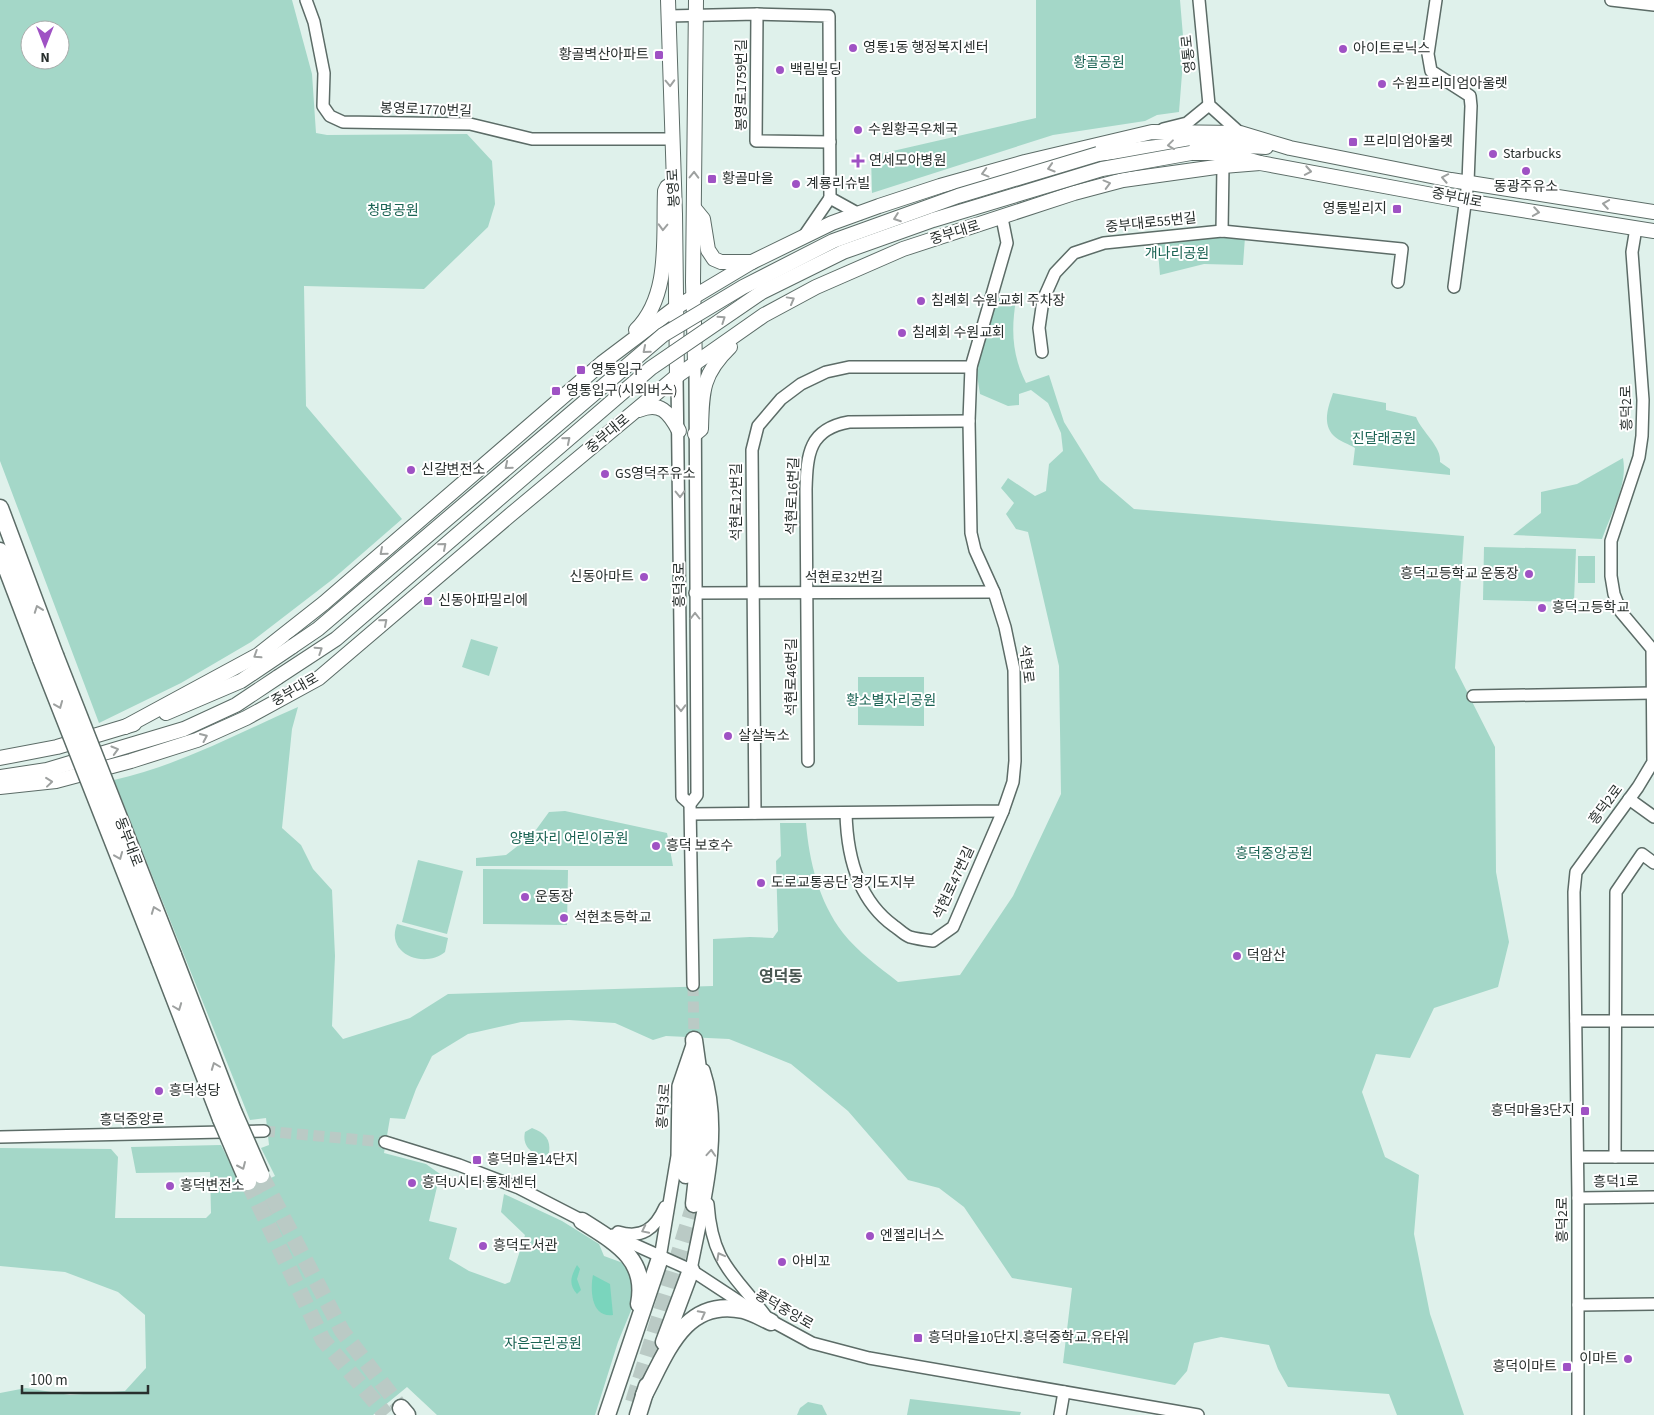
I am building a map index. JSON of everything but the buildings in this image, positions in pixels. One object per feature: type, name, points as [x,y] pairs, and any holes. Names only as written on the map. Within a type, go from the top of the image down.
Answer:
[{"type":"highway","name":"동부대로","points":[[0,508],[48,657]]},
{"type":"highway","name":"동부대로","points":[[0,551],[48,657],[227,1115],[255,1178]]},
{"type":"highway","points":[[683,1199],[694,1040]]},
{"type":"highway","points":[[582,1221],[617,1243],[638,1266],[642,1291],[629,1352]]},
{"type":"highway","points":[[607,1415],[660,1258]]},
{"type":"highway","points":[[634,1405],[691,1270]]},
{"type":"highway","points":[[618,1415],[634,1405],[677,1333],[693,1319],[712,1309],[727,1309],[743,1310],[771,1322]]},
{"type":"main road","name":"봉영로","points":[[668,0],[675,214],[677,376]]},
{"type":"main road","name":"봉영로","points":[[695,364],[693,256],[696,0]]},
{"type":"main road","name":"중부대로","points":[[125,727],[258,655],[324,604],[602,363],[693,296],[752,262],[832,223],[959,180],[1025,162],[1152,132],[1240,133],[1290,148],[1404,170],[1654,212]]},
{"type":"main road","name":"중부대로","points":[[0,758],[41,751],[125,727],[189,705],[241,681],[318,629],[662,335],[743,287],[833,241],[958,196],[1098,154],[1190,143],[1290,148]]},
{"type":"main road","name":"중부대로","points":[[0,777],[47,770],[184,729],[236,705],[336,639],[651,368],[762,292],[843,252],[933,220],[1102,169],[1191,153],[1226,153],[1260,163],[1465,201],[1654,231]]},
{"type":"main road","name":"중부대로","points":[[0,787],[56,781],[131,761],[197,740],[246,718],[319,678],[508,516],[677,376],[762,317],[816,287],[903,249],[1074,193],[1123,180],[1223,166],[1260,163]]},
{"type":"main road","points":[[1400,188],[1404,170]]},
{"type":"main road","points":[[602,363],[644,322],[654,306],[662,278],[665,191],[667,186],[674,183]]},
{"type":"main road","points":[[1507,207],[1510,189]]},
{"type":"main road","points":[[694,208],[703,219],[708,250],[714,259],[721,262],[743,260],[752,262]]},
{"type":"main road","points":[[675,214],[683,218],[684,222],[684,256],[689,259],[693,256]]},
{"type":"main road","points":[[695,434],[702,429],[705,379],[715,362],[762,317]]},
{"type":"main road","points":[[634,412],[648,406],[658,406],[671,416],[679,430]]},
{"type":"street","name":"봉영로1770번길","points":[[306,0],[314,22],[324,73],[323,106],[330,116],[343,122],[470,124],[532,139],[672,139]]},
{"type":"street","name":"영통로","points":[[1199,0],[1209,105]]},
{"type":"street","points":[[1436,0],[1428,54],[1431,71],[1470,96],[1471,106],[1468,182],[1454,287]]},
{"type":"street","points":[[1611,0],[1654,5]]},
{"type":"street","points":[[668,16],[757,14],[829,16],[830,198],[804,236]]},
{"type":"street","name":"봉영로1759번길","points":[[757,14],[756,141],[830,142]]},
{"type":"street","points":[[1152,132],[1187,123],[1209,105],[1240,133]]},
{"type":"street","points":[[1222,231],[1223,166]]},
{"type":"street","points":[[830,198],[859,214]]},
{"type":"street","name":"석현로","points":[[1002,218],[1007,243],[971,366],[969,422],[971,533],[976,550],[994,592],[1005,627],[1014,670],[1014,782],[1003,812]]},
{"type":"street","name":"흥덕2로","points":[[1578,1415],[1578,1157],[1574,892],[1576,872],[1629,799],[1653,762],[1652,650],[1621,612],[1614,594],[1611,576],[1611,541],[1639,457],[1648,422],[1643,400],[1632,252],[1636,228]]},
{"type":"street","name":"중부대로55번길","points":[[1042,352],[1039,328],[1043,300],[1055,273],[1074,253],[1111,242],[1222,231],[1402,248],[1398,282]]},
{"type":"street","name":"흥덕3로","points":[[693,985],[691,809],[697,795],[695,364]]},
{"type":"street","name":"석현로12번길","points":[[755,814],[752,450],[758,426],[781,399],[801,384],[835,369],[971,366]]},
{"type":"street","name":"흥덕3로","points":[[677,376],[682,797],[691,809]]},
{"type":"street","name":"석현로16번길","points":[[807,593],[807,461],[814,443],[824,432],[836,425],[849,422],[969,422]]},
{"type":"street","name":"석현로32번길","points":[[695,593],[994,592]]},
{"type":"street","name":"석현로46번길","points":[[807,593],[808,761]]},
{"type":"street","points":[[1473,696],[1653,693]]},
{"type":"street","points":[[1629,799],[1654,816]]},
{"type":"street","points":[[691,809],[755,814],[1003,812]]},
{"type":"street","name":"석현로47번길","points":[[846,813],[850,858],[856,876],[872,904],[882,918],[909,937],[933,941],[953,927],[1003,812]]},
{"type":"street","points":[[1615,1157],[1616,892],[1642,854],[1654,863]]},
{"type":"street","points":[[1576,1021],[1654,1021]]},
{"type":"street","points":[[691,1270],[712,1154],[710,1090],[694,1040]]},
{"type":"street","name":"흥덕중앙로","points":[[0,1137],[264,1131]]},
{"type":"street","name":"흥덕중앙로","points":[[385,1142],[459,1165],[519,1188],[582,1221],[660,1258],[691,1270],[771,1322],[812,1344],[869,1358],[1198,1415]]},
{"type":"street","points":[[1578,1157],[1654,1157]]},
{"type":"street","points":[[709,1173],[709,1222],[716,1250],[730,1274],[771,1322]]},
{"type":"street","name":"흥덕1로","points":[[1578,1198],[1654,1197]]},
{"type":"street","points":[[582,1221],[630,1235],[643,1233],[683,1199]]},
{"type":"street","points":[[660,1258],[683,1199]]},
{"type":"street","points":[[1578,1305],[1654,1304]]},
{"type":"street","points":[[1060,1415],[1064,1392]]},
{"type":"green space","name":"청명공원","points":[[0,0],[292,0],[312,74],[316,133],[327,135],[467,134],[492,161],[495,204],[488,227],[424,289],[304,286],[306,406],[402,519],[333,579],[251,642],[181,683],[99,723],[0,461]]},
{"type":"green space","name":"황골공원","points":[[1036,0],[1180,0],[1184,48],[1179,112],[1157,115],[1145,121],[1053,135],[872,193],[871,156],[1036,118]]},
{"type":"green space","name":"개나리공원","points":[[1222,234],[1245,237],[1243,265],[1204,264],[1160,275],[1157,240]]},
{"type":"green space","name":"흥덕중앙공원","points":[[1002,294],[1016,300],[1013,322],[1015,352],[1026,383],[1049,375],[1064,422],[1100,480],[1134,509],[1464,536],[1455,668],[1495,747],[1496,872],[1509,942],[1498,987],[1434,1008],[1410,1058],[1376,1054],[1362,1092],[1385,1157],[1419,1175],[1414,1234],[1430,1314],[1464,1415],[1397,1415],[1389,1394],[1288,1387],[1278,1369],[1269,1345],[1221,1337],[1194,1343],[1187,1371],[1175,1385],[1063,1363],[1072,1288],[1012,1278],[964,1207],[939,1188],[908,1180],[848,1111],[791,1064],[729,1039],[666,1036],[653,1040],[615,1023],[569,1020],[521,1022],[468,1034],[432,1056],[416,1089],[405,1119],[390,1118],[384,1153],[426,1164],[440,1174],[429,1221],[457,1228],[449,1259],[469,1271],[505,1284],[510,1282],[525,1235],[501,1212],[504,1194],[562,1221],[599,1244],[604,1256],[634,1267],[639,1291],[618,1342],[595,1415],[437,1415],[407,1387],[373,1415],[0,1415],[0,1393],[26,1388],[70,1395],[125,1391],[146,1368],[145,1315],[118,1292],[65,1272],[0,1266],[0,1148],[111,1149],[118,1157],[115,1218],[206,1218],[211,1213],[210,1172],[136,1173],[131,1147],[221,1145],[244,1191],[275,1176],[261,1148],[269,1145],[266,1118],[250,1120],[114,780],[185,758],[298,707],[292,729],[282,828],[301,845],[313,869],[332,890],[335,956],[332,1026],[343,1039],[410,1018],[448,994],[713,986],[713,939],[773,938],[778,931],[776,861],[781,856],[780,823],[806,823],[813,866],[828,908],[843,933],[869,959],[898,982],[960,975],[1013,896],[1061,794],[1059,666],[1028,532],[1016,529],[1006,514],[1014,503],[1001,488],[1008,478],[1035,496],[1046,491],[1049,464],[1063,451],[1061,433],[1048,403],[1031,390],[1019,394],[1019,405],[1008,406],[980,394],[976,369],[995,305]]},
{"type":"green space","name":"진달래공원","points":[[1333,393],[1386,403],[1386,410],[1416,417],[1435,445],[1440,456],[1440,462],[1450,469],[1450,475],[1353,465],[1355,448],[1336,438],[1328,426],[1327,415]]},
{"type":"green space","points":[[1623,458],[1624,468],[1621,489],[1602,539],[1513,535],[1541,513],[1541,492],[1577,484]]},
{"type":"green space","name":"흥덕고등학교 운동장","points":[[1484,547],[1576,549],[1574,602],[1483,600]]},
{"type":"green space","points":[[1578,556],[1595,556],[1595,583],[1578,583]]},
{"type":"green space","points":[[471,639],[498,647],[489,676],[462,667]]},
{"type":"green space","name":"황소별자리공원","points":[[858,677],[924,677],[924,726],[858,725]]},
{"type":"green space","name":"양별자리 어린이공원","points":[[565,811],[667,833],[673,866],[476,866],[476,858],[506,855],[533,834],[549,812]]},
{"type":"green space","points":[[418,860],[463,871],[447,934],[402,922]]},
{"type":"green space","name":"운동장","points":[[483,869],[568,870],[567,925],[483,924]]},
{"type":"green space","points":[[397,924],[448,938],[445,952],[427,959],[417,959],[409,956],[401,951],[396,943]]},
{"type":"green space","points":[[532,1128],[544,1134],[548,1140],[549,1153],[543,1157],[531,1151],[526,1145],[525,1132]]},
{"type":"green space","points":[[910,1399],[1021,1412],[1020,1415],[907,1415]]},
{"type":"green space","points":[[808,1402],[822,1405],[827,1415],[797,1415],[800,1408]]},
{"type":"shaded area","points":[[577,1265],[580,1269],[577,1279],[581,1290],[577,1294],[572,1287],[571,1280]]},
{"type":"shaded area","points":[[593,1275],[610,1284],[613,1315],[606,1315],[596,1308],[592,1295]]},
{"type":"tunnel","points":[[693,985],[694,1040]]},
{"type":"tunnel","points":[[264,1131],[385,1142]]},
{"type":"tunnel","points":[[261,1175],[342,1331],[401,1408]]},
{"type":"tunnel","points":[[248,1182],[323,1340],[386,1415]]},
{"type":"tunnel","points":[[633,1402],[694,1204]]},
{"type":"place","name":"영통1동 행정복지센터","points":[[853,48]]},
{"type":"place","name":"아이트로닉스","points":[[1343,49]]},
{"type":"place","name":"황골벽산아파트","points":[[659,55]]},
{"type":"place","name":"백림빌딩","points":[[780,70]]},
{"type":"place","name":"수원프리미엄아울렛","points":[[1382,84]]},
{"type":"place","name":"수원황곡우체국","points":[[858,130]]},
{"type":"place","name":"프리미엄아울렛","points":[[1353,142]]},
{"type":"place","name":"Starbucks","points":[[1493,154]]},
{"type":"place","name":"연세모아병원","points":[[858,161]]},
{"type":"place","name":"동광주유소","points":[[1526,171]]},
{"type":"place","name":"황골마을","points":[[712,179]]},
{"type":"place","name":"계룡리슈빌","points":[[796,184]]},
{"type":"place","name":"영통빌리지","points":[[1397,209]]},
{"type":"place","name":"침례회 수원교회 주차장","points":[[921,301]]},
{"type":"place","name":"침례회 수원교회","points":[[902,333]]},
{"type":"place","name":"영통입구","points":[[581,370]]},
{"type":"place","name":"영통입구(시외버스)","points":[[556,391]]},
{"type":"place","name":"신갈변전소","points":[[411,470]]},
{"type":"place","name":"GS영덕주유소","points":[[605,474]]},
{"type":"place","name":"흥덕고등학교 운동장","points":[[1529,574]]},
{"type":"place","name":"신동아마트","points":[[644,577]]},
{"type":"place","name":"신동아파밀리에","points":[[428,601]]},
{"type":"place","name":"흥덕고등학교","points":[[1542,608]]},
{"type":"place","name":"살살녹소","points":[[728,736]]},
{"type":"place","name":"흥덕 보호수","points":[[656,846]]},
{"type":"place","name":"도로교통공단 경기도지부","points":[[761,883]]},
{"type":"place","name":"운동장","points":[[525,897]]},
{"type":"place","name":"석현초등학교","points":[[564,918]]},
{"type":"place","name":"덕암산","points":[[1237,956]]},
{"type":"place","name":"흥덕성당","points":[[159,1091]]},
{"type":"place","name":"흥덕마을3단지","points":[[1585,1111]]},
{"type":"place","name":"흥덕마을14단지","points":[[477,1160]]},
{"type":"place","name":"흥덕U시티 통제센터","points":[[412,1183]]},
{"type":"place","name":"흥덕변전소","points":[[170,1186]]},
{"type":"place","name":"엔젤리너스","points":[[870,1236]]},
{"type":"place","name":"흥덕도서관","points":[[483,1246]]},
{"type":"place","name":"아비꼬","points":[[782,1262]]},
{"type":"place","name":"흥덕마을10단지.흥덕중학교.유타워","points":[[918,1338]]},
{"type":"place","name":"이마트","points":[[1628,1359]]},
{"type":"place","name":"흥덕이마트","points":[[1567,1367]]},
{"type":"district","name":"영덕동","points":[[781,977]]},
{"type":"park label","name":"자은근린공원","points":[[543,1344]]}]
